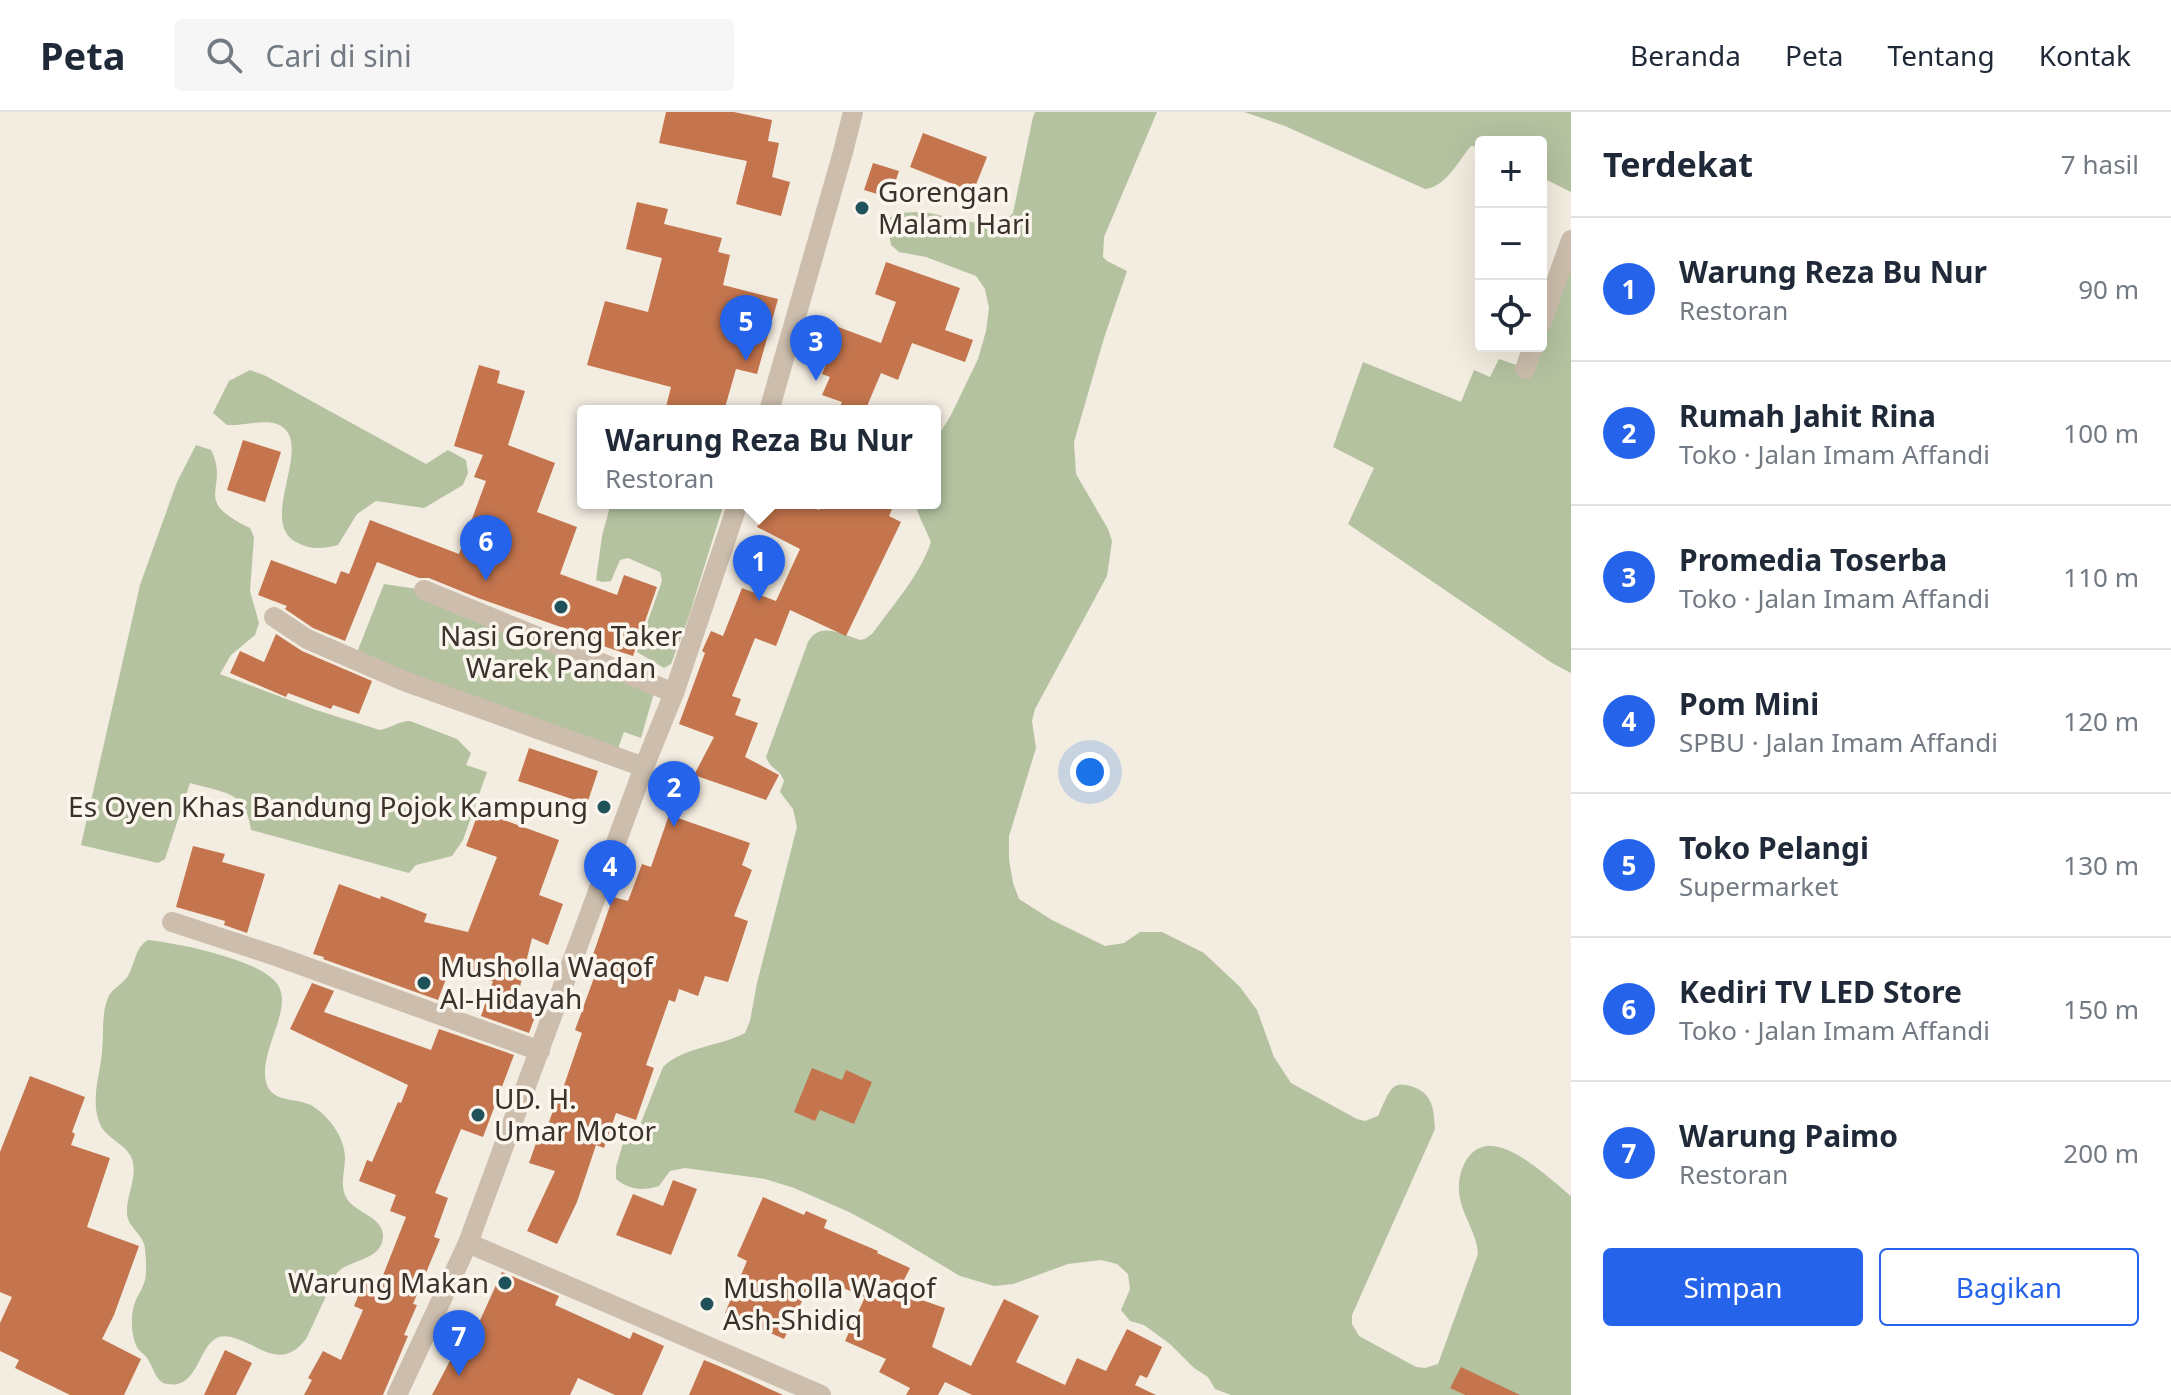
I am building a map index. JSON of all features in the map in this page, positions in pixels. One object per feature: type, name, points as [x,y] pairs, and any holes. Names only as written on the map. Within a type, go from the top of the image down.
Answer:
[{"type":"street","points":[[771,405],[853,112]]},
{"type":"street","points":[[1547,307],[1571,240]]},
{"type":"street","points":[[1525,369],[1531,352]]},
{"type":"street","points":[[397,1395],[468,1243],[674,693],[736,509]]},
{"type":"street","points":[[424,590],[674,693]]},
{"type":"street","points":[[274,617],[307,639],[404,681],[644,767]]},
{"type":"street","points":[[172,922],[540,1051]]},
{"type":"street","points":[[468,1243],[821,1395]]},
{"type":"green space","points":[[1035,112],[1157,112],[1104,237],[1103,257],[1127,271],[1074,442],[1076,474],[1112,541],[1107,576],[1035,709],[1032,721],[1036,748],[1009,836],[1009,859],[1019,899],[1052,920],[1105,946],[1124,943],[1140,932],[1162,932],[1204,953],[1240,987],[1257,1010],[1274,1057],[1291,1083],[1357,1119],[1365,1121],[1378,1116],[1389,1093],[1397,1085],[1415,1087],[1426,1095],[1434,1114],[1435,1129],[1352,1315],[1352,1324],[1359,1336],[1416,1367],[1438,1364],[1478,1254],[1459,1189],[1462,1170],[1471,1154],[1482,1147],[1495,1146],[1509,1151],[1537,1168],[1571,1196],[1571,1395],[1486,1395],[1451,1388],[1465,1395],[1231,1395],[1215,1389],[1208,1377],[1170,1344],[1144,1325],[1130,1321],[1121,1310],[1130,1289],[1128,1274],[1117,1264],[1101,1260],[1068,1264],[1013,1284],[994,1286],[960,1276],[849,1212],[765,1179],[685,1168],[670,1171],[659,1186],[647,1189],[631,1187],[616,1179],[616,1167],[624,1140],[636,1135],[663,1067],[681,1055],[745,1033],[750,1021],[797,827],[793,809],[780,792],[784,781],[766,757],[808,642],[819,632],[825,631],[860,640],[873,633],[913,578],[931,542],[917,509],[941,509],[941,431],[978,359],[989,308],[985,289],[976,276],[926,257],[899,252],[891,245],[887,221],[895,213],[921,212],[970,222],[994,223],[1004,220],[1013,213]]},
{"type":"green space","points":[[1244,112],[1571,112],[1571,192],[1547,180],[1547,136],[1475,136],[1475,146],[1471,146],[1446,178],[1425,189],[1285,126]]},
{"type":"green space","points":[[1571,241],[1571,673],[1348,524],[1374,468],[1333,447],[1363,362],[1461,402],[1474,370],[1490,377],[1499,359],[1525,368],[1537,352],[1547,352],[1547,308]]},
{"type":"green space","points":[[250,370],[426,464],[448,450],[466,460],[468,473],[463,485],[424,508],[376,501],[357,514],[338,545],[316,548],[296,542],[285,532],[282,517],[292,446],[288,433],[272,423],[227,425],[213,413],[229,381]]},
{"type":"green space","points":[[196,445],[211,450],[216,464],[216,501],[221,509],[250,528],[254,537],[250,591],[259,623],[255,635],[231,655],[220,674],[380,730],[410,721],[457,739],[471,753],[466,765],[487,772],[463,840],[452,856],[416,865],[409,873],[251,830],[244,807],[238,800],[190,783],[165,859],[158,863],[81,845],[140,585],[177,482]]},
{"type":"green space","points":[[609,509],[722,509],[689,616],[671,664],[664,668],[637,652],[662,581],[660,572],[628,558],[620,560],[611,581],[596,580]]},
{"type":"green space","points":[[384,584],[424,590],[656,686],[641,738],[624,732],[615,757],[354,660]]},
{"type":"green space","points":[[148,940],[198,949],[238,961],[269,976],[278,985],[282,995],[281,1007],[266,1060],[267,1085],[281,1098],[314,1107],[331,1123],[344,1151],[343,1184],[347,1199],[375,1220],[383,1237],[381,1245],[371,1256],[337,1273],[306,1339],[297,1349],[278,1355],[241,1340],[219,1337],[211,1342],[186,1380],[177,1384],[160,1381],[134,1339],[133,1308],[146,1277],[146,1268],[144,1244],[129,1222],[127,1213],[133,1179],[132,1159],[126,1149],[103,1129],[96,1106],[106,1004],[112,992],[128,976],[138,951]]},
{"type":"building","points":[[666,112],[734,112],[772,120],[768,141],[779,143],[772,177],[790,182],[781,216],[736,204],[747,161],[659,143]]},
{"type":"building","points":[[923,133],[987,157],[973,192],[910,167]]},
{"type":"building","points":[[873,163],[899,171],[890,198],[864,190]]},
{"type":"building","points":[[637,202],[668,209],[664,224],[722,238],[718,252],[730,255],[723,285],[778,299],[757,374],[736,369],[726,405],[666,405],[671,387],[587,365],[605,301],[648,312],[662,258],[626,249]]},
{"type":"building","points":[[886,262],[960,288],[945,330],[973,340],[965,362],[912,343],[898,380],[881,373],[868,405],[841,405],[842,402],[822,395],[830,377],[822,374],[830,354],[823,352],[833,325],[881,343],[896,302],[875,294]]},
{"type":"building","points":[[479,365],[500,371],[497,383],[525,391],[508,445],[555,463],[537,512],[577,527],[560,574],[617,595],[624,575],[657,587],[633,656],[600,645],[601,641],[377,562],[345,641],[313,628],[285,609],[287,606],[258,595],[271,560],[336,584],[341,571],[349,574],[370,520],[459,554],[486,481],[474,477],[483,455],[454,446]]},
{"type":"building","points":[[243,440],[281,452],[265,502],[227,490]]},
{"type":"building","points":[[765,509],[892,509],[889,516],[901,522],[846,636],[790,610],[776,646],[755,638],[732,696],[741,699],[735,715],[758,723],[745,757],[779,775],[766,800],[694,775],[714,737],[679,724],[711,631],[723,636],[742,588],[776,601],[800,549],[757,527]]},
{"type":"building","points":[[276,634],[302,651],[372,681],[359,714],[333,705],[331,709],[288,693],[286,697],[230,673],[240,651],[264,662]]},
{"type":"building","points":[[529,748],[598,771],[587,804],[518,781]]},
{"type":"building","points":[[479,811],[559,840],[539,895],[563,904],[548,945],[532,938],[515,1007],[536,1014],[529,1033],[481,1016],[493,981],[449,971],[438,1000],[313,954],[339,884],[427,914],[424,922],[468,932],[497,857],[466,846]]},
{"type":"building","points":[[669,815],[750,843],[742,865],[752,870],[734,916],[748,921],[728,982],[705,976],[698,996],[679,989],[675,1002],[669,1000],[646,1065],[654,1068],[636,1120],[616,1113],[604,1148],[596,1145],[577,1202],[557,1244],[527,1231],[555,1171],[529,1163],[540,1132],[545,1133],[559,1100],[582,1033],[575,1030],[595,975],[587,972],[613,897],[628,901],[642,864],[651,867]]},
{"type":"building","points":[[193,846],[225,854],[222,862],[265,874],[247,933],[224,925],[225,921],[176,907]]},
{"type":"building","points":[[312,983],[334,991],[324,1012],[431,1050],[439,1029],[514,1055],[483,1137],[461,1129],[435,1193],[448,1198],[434,1237],[440,1239],[413,1304],[417,1305],[404,1335],[408,1336],[383,1395],[304,1395],[312,1380],[308,1378],[323,1351],[341,1360],[363,1310],[354,1306],[364,1282],[378,1288],[406,1217],[390,1211],[396,1195],[359,1181],[367,1160],[372,1162],[408,1085],[290,1029]]},
{"type":"building","points":[[812,1068],[842,1080],[846,1070],[872,1082],[854,1124],[820,1110],[815,1121],[794,1112]]},
{"type":"building","points":[[30,1076],[85,1097],[72,1132],[75,1134],[71,1145],[110,1158],[87,1227],[139,1246],[102,1339],[141,1359],[124,1395],[70,1395],[15,1368],[19,1360],[0,1351],[0,1323],[12,1297],[0,1292],[0,1152]]},
{"type":"building","points":[[673,1180],[697,1189],[671,1255],[616,1235],[633,1194],[663,1206]]},
{"type":"building","points":[[763,1197],[804,1215],[806,1211],[827,1220],[824,1228],[910,1268],[898,1292],[945,1308],[932,1347],[971,1366],[1004,1299],[1039,1316],[1016,1362],[1065,1385],[1077,1358],[1106,1371],[1127,1329],[1162,1347],[1147,1378],[1140,1375],[1135,1385],[1156,1395],[972,1395],[945,1382],[938,1395],[906,1395],[910,1388],[879,1372],[886,1359],[845,1341],[865,1297],[814,1276],[784,1339],[725,1313],[747,1261],[737,1256]]},
{"type":"building","points":[[502,1272],[559,1296],[555,1305],[630,1339],[633,1332],[664,1346],[642,1395],[615,1395],[578,1378],[570,1395],[432,1395],[453,1355],[446,1352],[456,1331],[472,1338]]},
{"type":"building","points":[[225,1350],[252,1363],[236,1395],[204,1395]]},
{"type":"building","points":[[704,1360],[726,1369],[783,1395],[689,1395]]},
{"type":"building","points":[[1461,1367],[1520,1395],[1465,1395],[1450,1388]]},
{"type":"place","name":"Gorengan Malam Hari","points":[[862,208]]},
{"type":"place","name":"Toko Pelangi","points":[[746,361]]},
{"type":"place","name":"Promedia Toserba","points":[[816,381]]},
{"type":"place","name":"Kediri TV LED Store","points":[[486,581]]},
{"type":"place","name":"Warung Reza Bu Nur","points":[[759,601]]},
{"type":"place","name":"Nasi Goreng Taker Warek Pandan","points":[[561,607]]},
{"type":"place","name":"Es Oyen Khas Bandung Pojok Kampung","points":[[604,807]]},
{"type":"place","name":"Rumah Jahit Rina","points":[[674,827]]},
{"type":"place","name":"Pom Mini","points":[[610,906]]},
{"type":"place","name":"Musholla Waqof Al-Hidayah","points":[[424,983]]},
{"type":"place","name":"UD. H. Umar Motor","points":[[478,1115]]},
{"type":"place","name":"Warung Makan","points":[[505,1283]]},
{"type":"place","name":"Musholla Waqof Ash-Shidiq","points":[[707,1304]]},
{"type":"place","name":"Warung Paimo","points":[[459,1376]]}]
